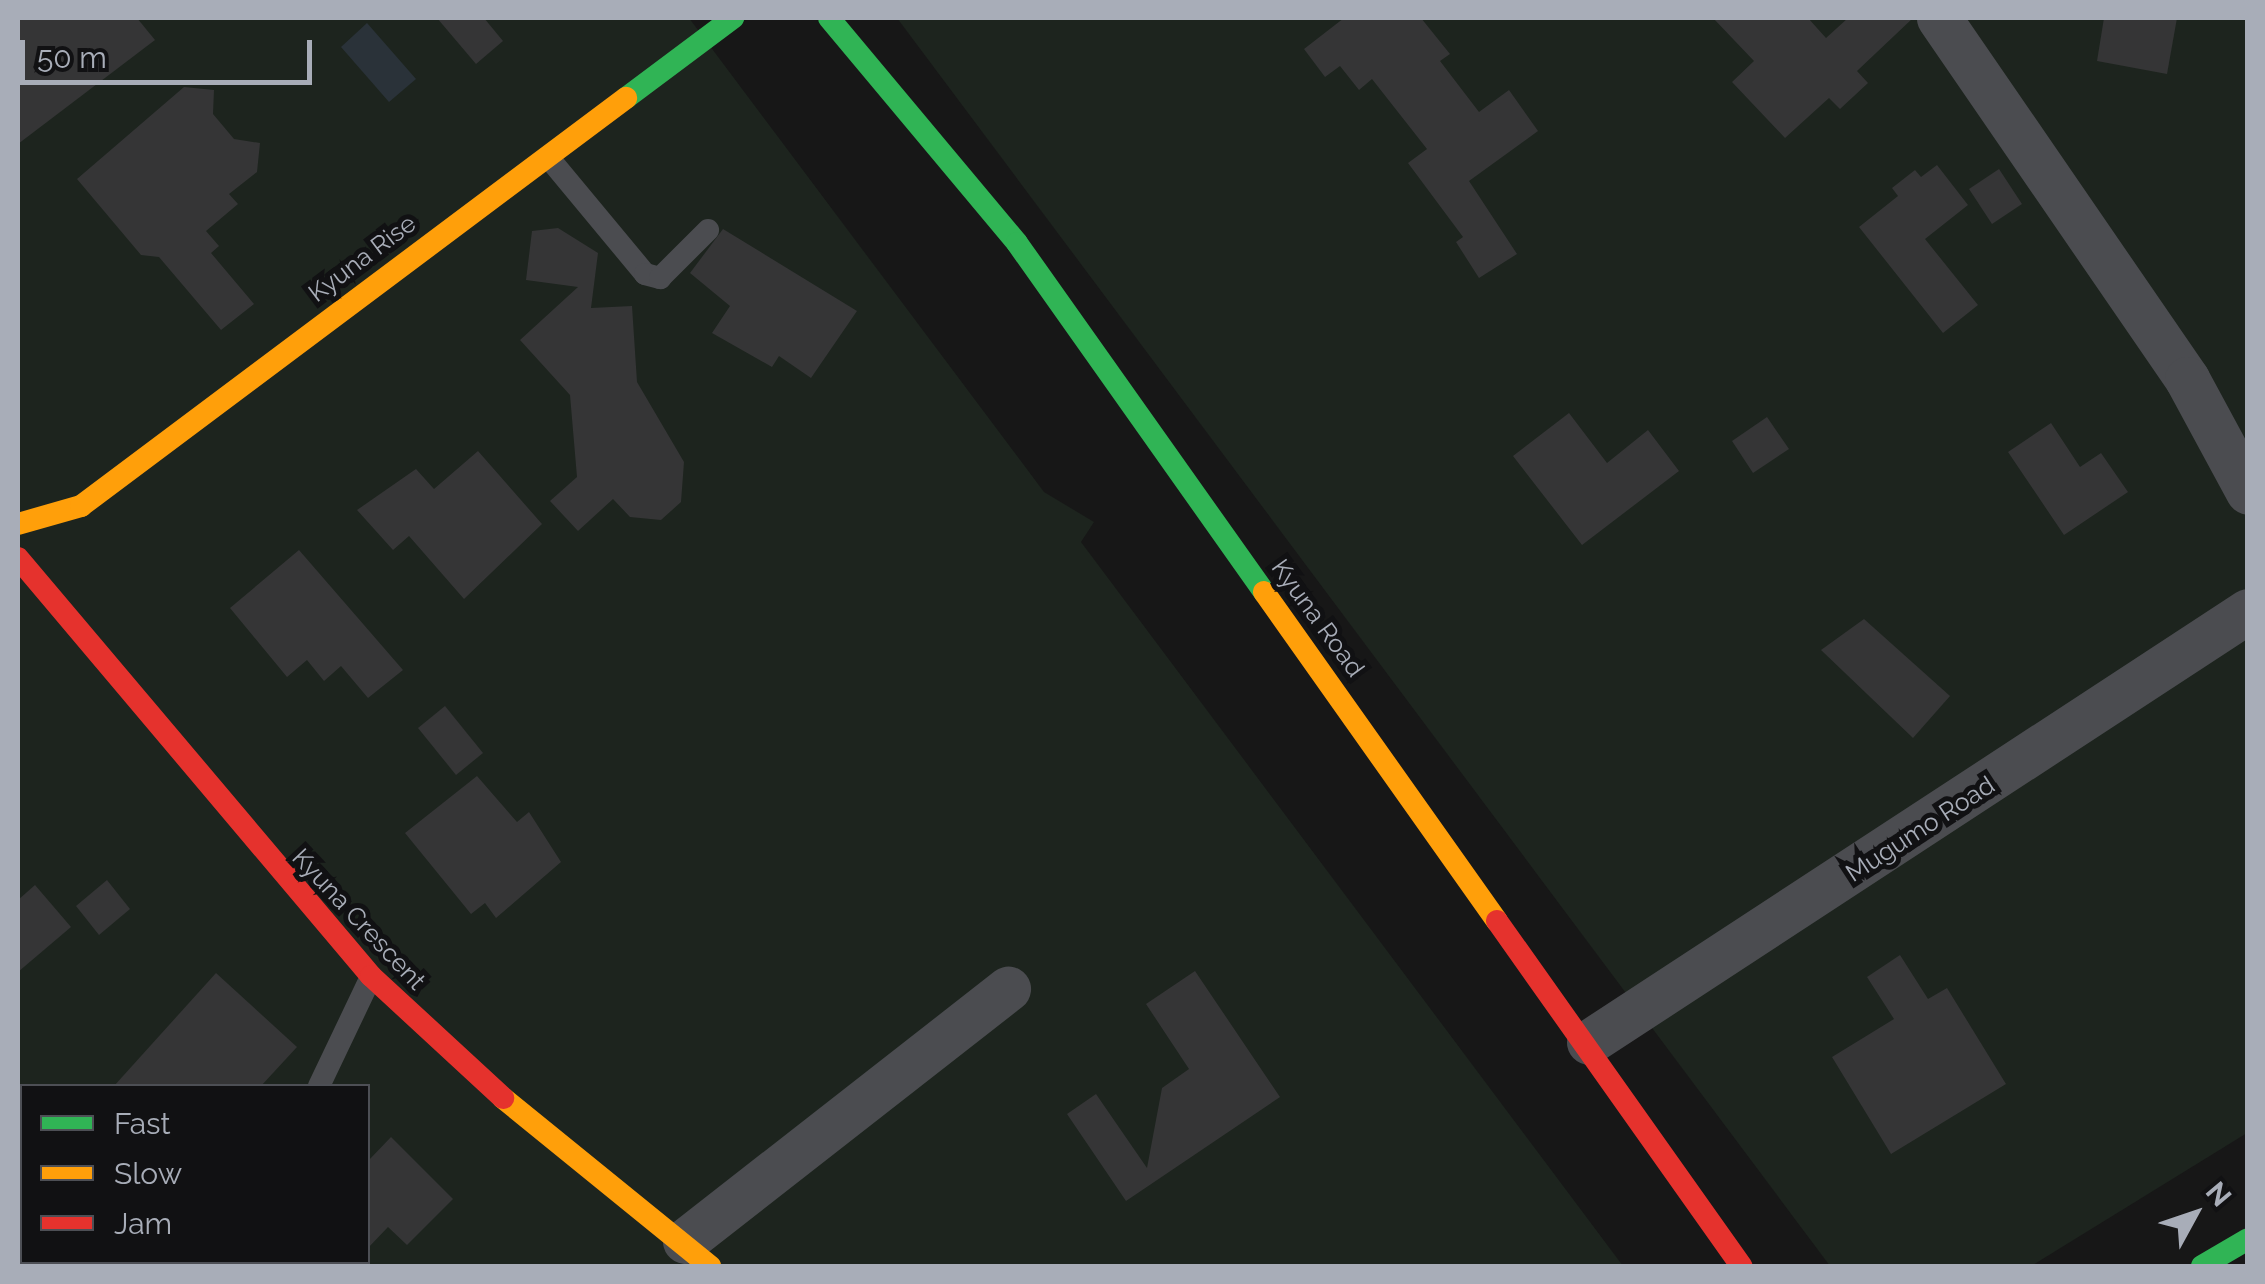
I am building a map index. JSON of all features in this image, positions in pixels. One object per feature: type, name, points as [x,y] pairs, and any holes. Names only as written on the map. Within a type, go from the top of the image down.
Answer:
[{"type":"street","name":"Kyuna Rise","points":[[18,524],[81,506],[546,154],[733,18]]},
{"type":"street","name":"Kyuna Road","points":[[830,18],[1017,243],[1589,1042],[1742,1266]]},
{"type":"street","points":[[1938,18],[2187,379],[2248,492]]},
{"type":"street","name":"Kyuna Crescent","points":[[18,558],[372,976],[446,1052],[694,1258]]},
{"type":"street","name":"Mugumo Road","points":[[1589,1042],[2248,611]]},
{"type":"street","points":[[694,1258],[1008,989]]},
{"type":"street","points":[[2202,1266],[2248,1239]]},
{"type":"lane","points":[[546,154],[645,274],[660,278],[708,230]]},
{"type":"lane","points":[[320,1084],[372,976]]},
{"type":"shaded area","points":[[18,18],[689,18],[1044,492],[1094,522],[1081,542],[1623,1266],[18,1266]]},
{"type":"shaded area","points":[[897,18],[2247,18],[2247,1133],[2031,1266],[1830,1266]]},
{"type":"shaded area","points":[[367,23],[416,79],[389,102],[341,47]]},
{"type":"building","points":[[18,18],[137,18],[155,40],[18,144]]},
{"type":"building","points":[[437,18],[484,18],[503,41],[476,64]]},
{"type":"building","points":[[1344,18],[1421,18],[1450,54],[1440,61],[1479,112],[1509,90],[1538,131],[1469,181],[1517,254],[1479,278],[1456,242],[1463,237],[1408,163],[1427,149],[1372,79],[1359,90],[1340,66],[1325,77],[1304,49]]},
{"type":"building","points":[[1713,18],[1808,18],[1826,38],[1848,18],[1913,18],[1857,71],[1868,83],[1840,109],[1829,98],[1785,138],[1732,82],[1754,61]]},
{"type":"building","points":[[2104,18],[2177,18],[2167,74],[2097,61]]},
{"type":"building","points":[[184,87],[214,90],[213,114],[234,139],[260,143],[257,172],[229,194],[238,204],[206,231],[219,246],[211,253],[254,304],[221,330],[159,257],[141,255],[77,179]]},
{"type":"building","points":[[1937,165],[1968,205],[1925,239],[1978,305],[1943,333],[1859,227],[1898,196],[1892,188],[1915,170],[1921,177]]},
{"type":"building","points":[[1999,169],[2022,204],[1992,224],[1969,189]]},
{"type":"building","points":[[558,228],[598,253],[591,308],[632,306],[637,382],[684,462],[681,502],[661,520],[630,517],[613,499],[578,531],[550,501],[577,477],[570,395],[520,340],[578,287],[526,280],[532,231]]},
{"type":"building","points":[[723,229],[857,311],[811,378],[779,356],[772,367],[712,333],[730,306],[690,273]]},
{"type":"building","points":[[1569,413],[1607,463],[1648,430],[1679,471],[1582,545],[1513,456]]},
{"type":"building","points":[[1767,417],[1789,449],[1753,473],[1732,441]]},
{"type":"building","points":[[2051,423],[2080,467],[2101,453],[2128,492],[2064,535],[2008,452]]},
{"type":"building","points":[[478,451],[542,524],[464,599],[409,536],[393,550],[357,510],[416,469],[434,489]]},
{"type":"building","points":[[299,550],[403,670],[368,698],[341,666],[324,681],[307,660],[287,677],[230,608]]},
{"type":"building","points":[[1864,619],[1950,696],[1913,738],[1821,650]]},
{"type":"building","points":[[445,706],[483,753],[456,775],[418,728]]},
{"type":"building","points":[[477,776],[517,822],[529,812],[561,862],[496,918],[485,903],[471,914],[405,833]]},
{"type":"building","points":[[107,880],[130,909],[99,935],[76,906]]},
{"type":"building","points":[[35,885],[71,927],[18,972],[18,900]]},
{"type":"building","points":[[1900,955],[1928,999],[1947,988],[2006,1084],[1891,1154],[1832,1057],[1894,1019],[1867,977]]},
{"type":"building","points":[[1195,971],[1280,1097],[1126,1201],[1067,1114],[1096,1094],[1147,1168],[1162,1088],[1189,1069],[1146,1004]]},
{"type":"building","points":[[216,973],[297,1047],[263,1084],[116,1084]]},
{"type":"building","points":[[391,1137],[453,1199],[407,1245],[388,1227],[370,1246],[370,1159]]},
{"type":"traffic: fast","points":[[626,98],[733,18]]},
{"type":"traffic: fast","points":[[829,18],[1017,243],[1264,592]]},
{"type":"traffic: fast","points":[[2202,1266],[2248,1239]]},
{"type":"traffic: slow","points":[[18,524],[81,506],[626,98]]},
{"type":"traffic: slow","points":[[1264,592],[1497,921]]},
{"type":"traffic: slow","points":[[503,1098],[710,1266]]},
{"type":"traffic: jam","points":[[18,558],[371,976],[503,1098]]},
{"type":"traffic: jam","points":[[1497,921],[1741,1266]]}]
